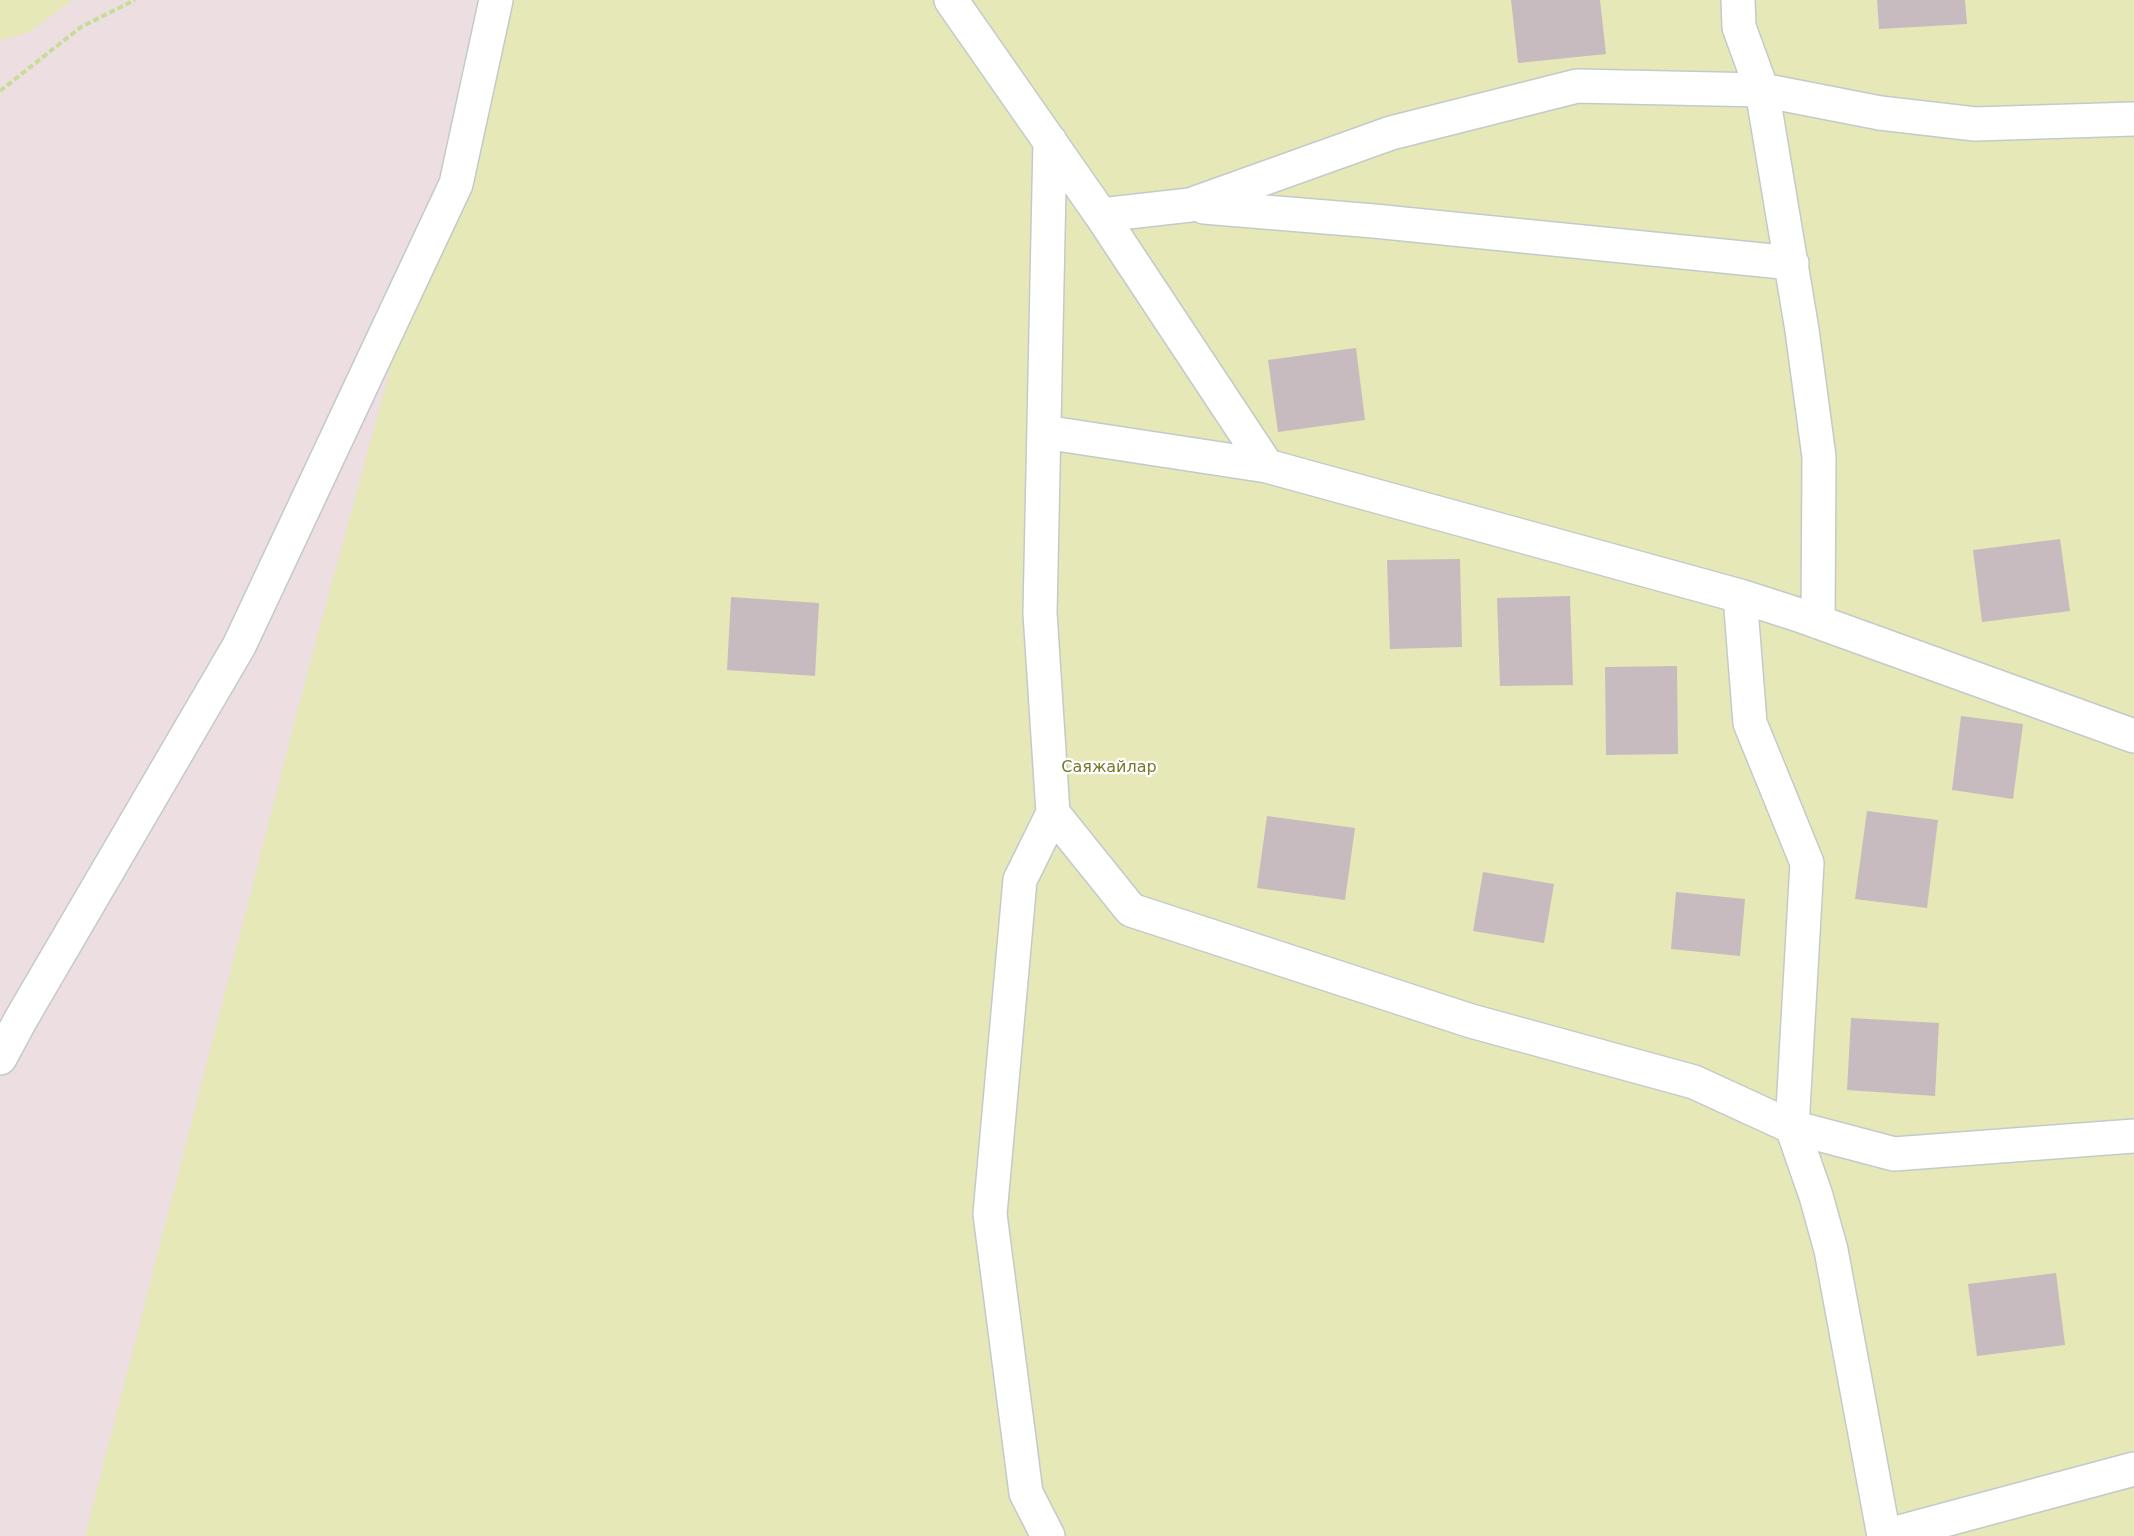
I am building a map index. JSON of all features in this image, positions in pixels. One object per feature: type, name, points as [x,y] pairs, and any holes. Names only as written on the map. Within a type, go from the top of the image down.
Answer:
[{"type":"lane","points":[[0,1058],[239,646],[436,227],[456,184],[496,0]]},
{"type":"lane","points":[[951,0],[1101,215],[1267,466]]},
{"type":"lane","points":[[1738,0],[1739,27],[1762,90],[1792,263],[1819,457],[1818,622]]},
{"type":"lane","points":[[1190,205],[1391,134],[1577,86],[1762,90],[1880,113],[1975,124],[2134,119]]},
{"type":"lane","points":[[1048,1536],[1026,1493],[990,1214],[1020,880],[1053,813],[1040,613],[1050,141]]},
{"type":"lane","points":[[1101,215],[1190,205],[1792,263]]},
{"type":"lane","points":[[1044,432],[1267,466],[1740,596],[2134,736]]},
{"type":"lane","points":[[1740,596],[1750,723],[1807,862],[1792,1127],[1832,1250],[1884,1536],[2134,1469]]},
{"type":"lane","points":[[1053,813],[1131,910],[1471,1021],[1694,1082],[1792,1127],[1894,1154],[2134,1136]]},
{"type":"path","points":[[0,91],[81,27],[135,0]]},
{"type":"green space","points":[[0,0],[73,0],[29,32],[0,41]]},
{"type":"green space","name":"Саяжайлар","points":[[491,0],[2134,0],[2134,1536],[85,1536],[307,674]]},
{"type":"building","points":[[1511,0],[1600,0],[1606,54],[1518,63]]},
{"type":"building","points":[[1877,0],[1965,0],[1967,24],[1879,29]]},
{"type":"building","points":[[1356,348],[1365,420],[1278,432],[1268,360]]},
{"type":"building","points":[[2060,539],[2070,611],[1982,622],[1973,550]]},
{"type":"building","points":[[1460,559],[1462,647],[1390,649],[1387,560]]},
{"type":"building","points":[[1570,596],[1573,685],[1500,686],[1497,598]]},
{"type":"building","points":[[731,597],[819,603],[815,676],[727,670]]},
{"type":"building","points":[[1677,666],[1678,754],[1606,755],[1605,667]]},
{"type":"building","points":[[1961,716],[2023,724],[2013,799],[1952,790]]},
{"type":"building","points":[[1867,811],[1938,820],[1927,908],[1855,899]]},
{"type":"building","points":[[1267,816],[1355,828],[1345,900],[1257,888]]},
{"type":"building","points":[[1483,872],[1554,884],[1544,943],[1473,931]]},
{"type":"building","points":[[1676,892],[1745,899],[1740,956],[1671,949]]},
{"type":"building","points":[[1851,1018],[1939,1023],[1935,1096],[1847,1090]]},
{"type":"building","points":[[2056,1273],[2065,1345],[1977,1356],[1968,1284]]}]
